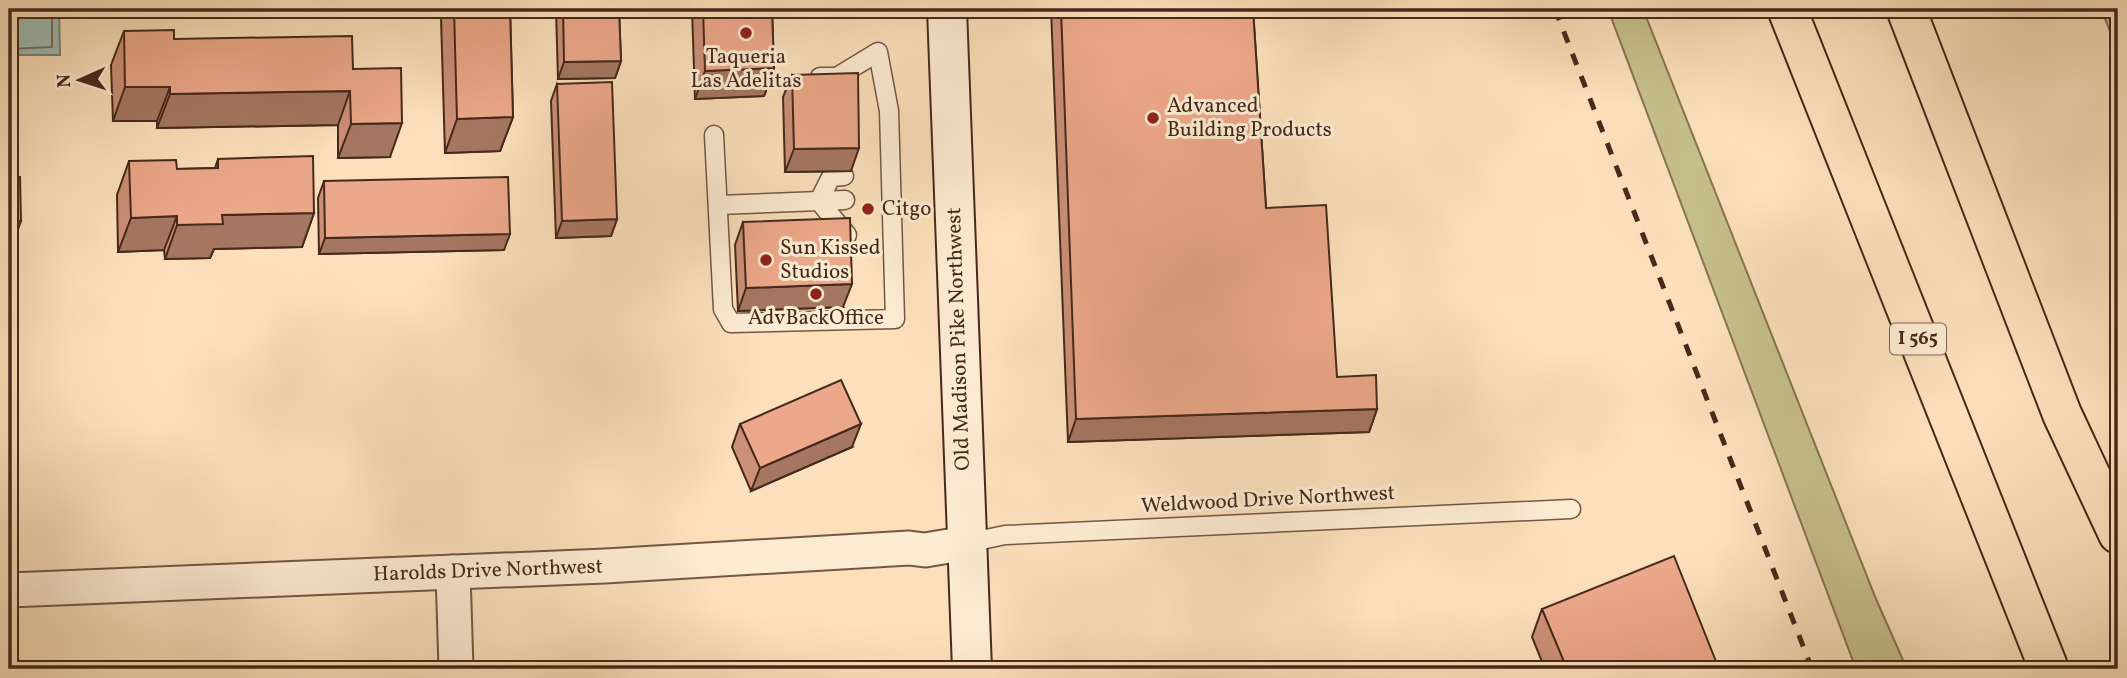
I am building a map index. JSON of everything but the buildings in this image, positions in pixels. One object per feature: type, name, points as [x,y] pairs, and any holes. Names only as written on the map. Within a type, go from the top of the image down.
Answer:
[{"type":"highway","name":"I 565","points":[[1787,9],[2049,669]]},
{"type":"highway","points":[[1906,9],[2062,414],[2118,534]]},
{"type":"main road","name":"Old Madison Pike Northwest","points":[[947,9],[972,669]]},
{"type":"street","name":"Harolds Drive Northwest","points":[[9,590],[605,566],[909,548],[925,550],[967,543]]},
{"type":"street","points":[[453,572],[456,669]]},
{"type":"lane","points":[[714,135],[723,309],[731,323],[895,318],[884,175],[889,111],[878,52],[837,77],[800,78]]},
{"type":"lane","points":[[819,201],[831,177],[845,176]]},
{"type":"lane","points":[[719,205],[845,200]]},
{"type":"lane","points":[[819,201],[847,236]]},
{"type":"lane","name":"Weldwood Drive Northwest","points":[[967,543],[1017,534],[1571,509]]},
{"type":"shaded area","points":[[1608,9],[1643,9],[1876,599],[1907,669],[1856,669]]},
{"type":"shaded area","points":[[2101,9],[2118,9],[2118,51]]},
{"type":"water","points":[[26,9],[59,9],[60,55],[9,55],[9,29]]},
{"type":"railway","points":[[1555,9],[1812,669]]},
{"type":"place","name":"Taqueria Las Adelitas","points":[[746,33]]},
{"type":"place","name":"Advanced Building Products","points":[[1153,118]]},
{"type":"place","name":"Citgo","points":[[868,209]]},
{"type":"place","name":"Sun Kissed Studios","points":[[766,260]]},
{"type":"place","name":"AdvBackOffice","points":[[816,294]]}]
